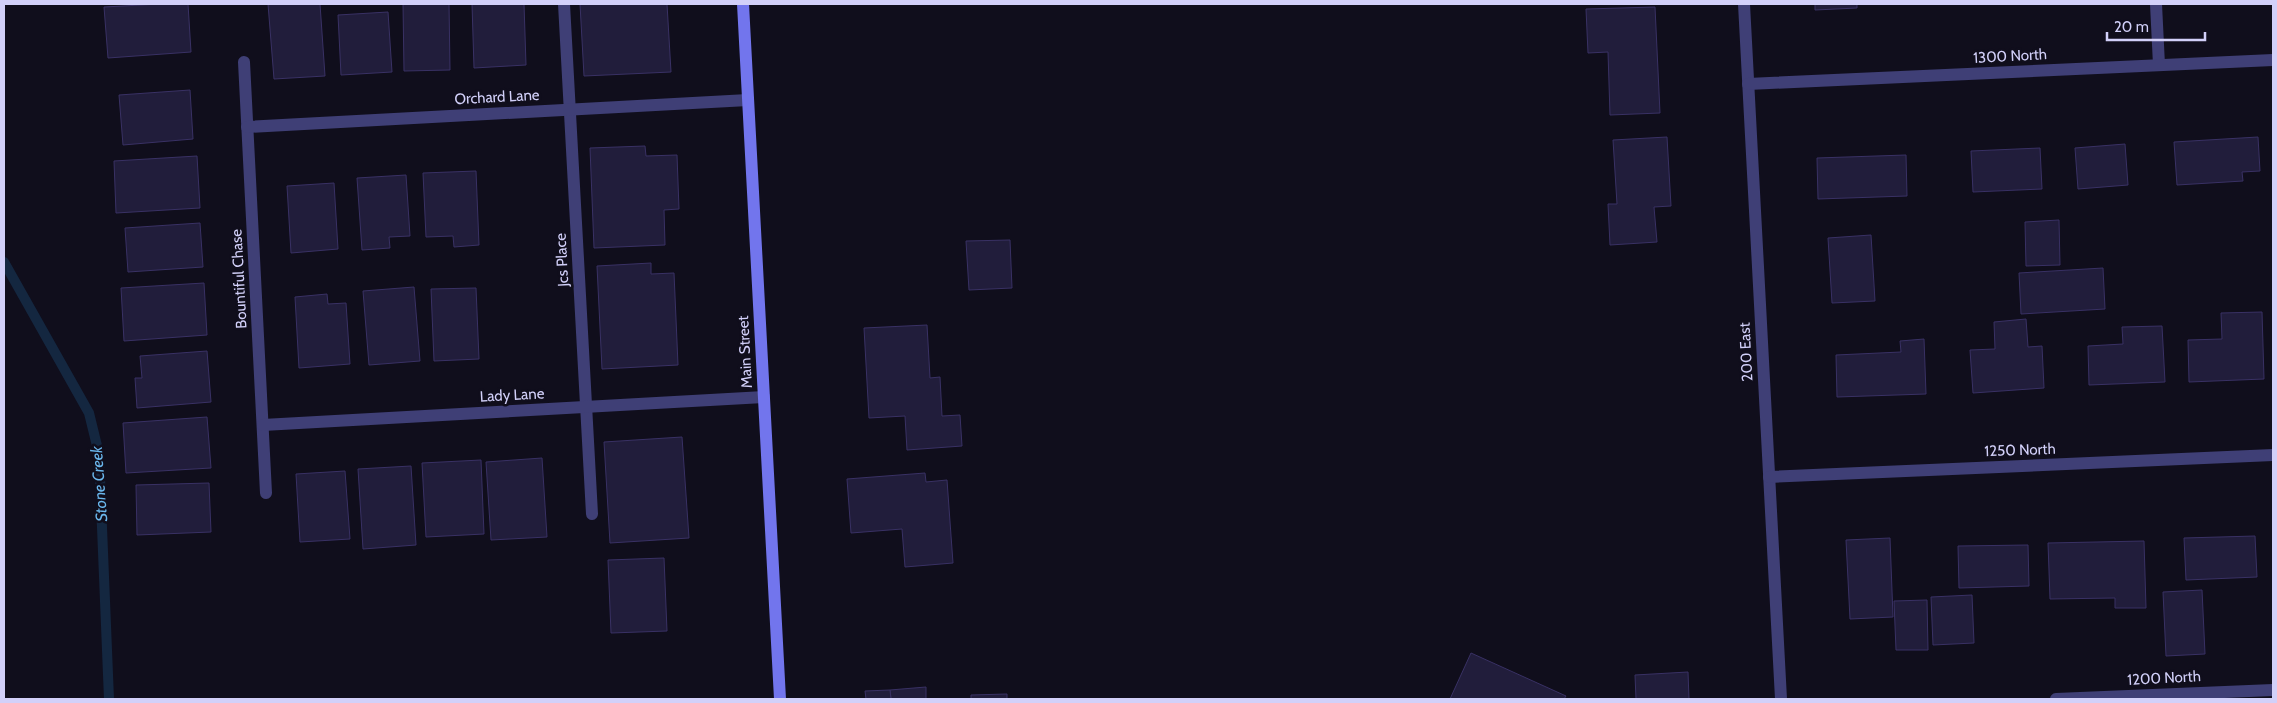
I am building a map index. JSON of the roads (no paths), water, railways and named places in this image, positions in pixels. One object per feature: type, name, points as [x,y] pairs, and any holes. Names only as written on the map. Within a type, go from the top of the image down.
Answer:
[{"type":"main road","name":"Main Street","points":[[743,4],[780,699]]},
{"type":"street","name":"Jcs Place","points":[[564,4],[592,514]]},
{"type":"street","name":"200 East","points":[[1744,4],[1781,699]]},
{"type":"street","points":[[2156,4],[2159,65]]},
{"type":"street","name":"1300 North","points":[[1748,84],[2273,60]]},
{"type":"street","name":"Bountiful Chase","points":[[244,62],[266,493]]},
{"type":"street","name":"Orchard Lane","points":[[247,127],[748,100]]},
{"type":"street","name":"Lady Lane","points":[[262,425],[764,397]]},
{"type":"street","name":"1250 North","points":[[1769,477],[2273,455]]},
{"type":"street","name":"1200 North","points":[[2056,699],[2273,690]]},
{"type":"waterway","name":"Stone Creek","points":[[4,262],[89,413],[99,454],[109,699]]}]
